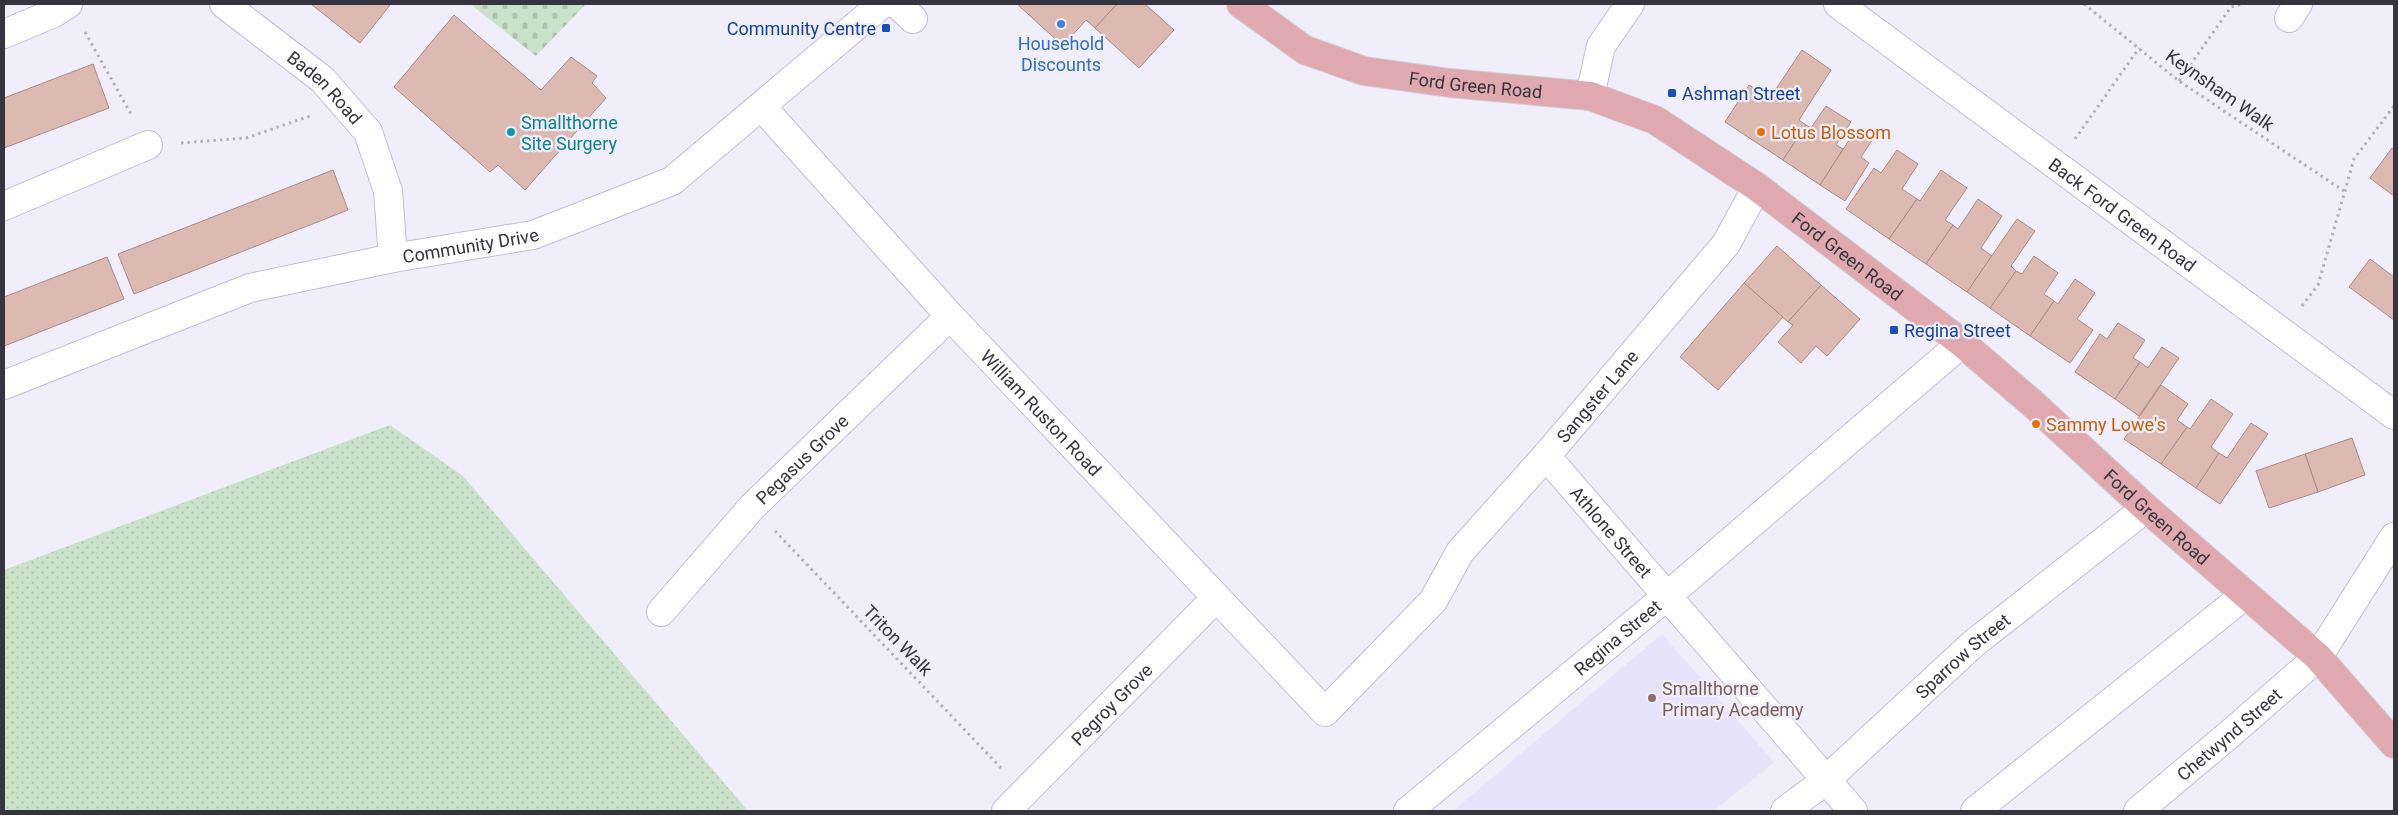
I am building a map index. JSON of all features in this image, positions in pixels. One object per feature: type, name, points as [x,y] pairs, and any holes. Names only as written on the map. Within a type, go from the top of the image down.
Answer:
[{"type":"main road","name":"Ford Green Road","points":[[1241,4],[1305,50],[1364,71],[1450,83],[1590,96],[1655,120],[1757,188],[1962,343],[2032,403],[2146,508],[2318,657],[2394,744]]},
{"type":"street","points":[[4,34],[54,13],[68,4]]},
{"type":"street","name":"Baden Road","points":[[224,4],[323,80],[368,132],[388,191],[393,258]]},
{"type":"street","name":"Community Drive","points":[[4,385],[250,288],[393,258],[533,234],[672,181],[882,4]]},
{"type":"street","points":[[1590,96],[1601,46],[1630,4]]},
{"type":"street","name":"Back Ford Green Road","points":[[1849,7],[2056,166],[2394,415]]},
{"type":"street","name":"William Ruston Road","points":[[762,107],[950,316],[1325,712]]},
{"type":"street","points":[[4,206],[148,145]]},
{"type":"street","name":"Sangster Lane","points":[[1325,712],[1433,601],[1460,552],[1546,456],[1726,244],[1757,188]]},
{"type":"street","name":"Pegasus Grove","points":[[661,612],[752,507],[950,316]]},
{"type":"street","name":"Regina Street","points":[[1408,811],[1667,596],[1962,343]]},
{"type":"street","name":"Athlone Street","points":[[1546,456],[1853,811]]},
{"type":"street","name":"Sparrow Street","points":[[1785,811],[1826,780],[1973,644],[2146,508]]},
{"type":"street","name":"Chetwynd Street","points":[[2138,811],[2232,734],[2318,657],[2394,537]]},
{"type":"street","points":[[1976,811],[2245,595]]},
{"type":"street","name":"Pegroy Grove","points":[[1015,802],[1216,598]]},
{"type":"path","name":"Keynsham Walk","points":[[2084,4],[2179,81],[2344,191]]},
{"type":"path","points":[[2179,81],[2231,7],[2242,4]]},
{"type":"path","points":[[83,29],[148,145],[246,138],[344,104]]},
{"type":"path","points":[[2056,166],[2138,48]]},
{"type":"path","points":[[2281,333],[2318,285],[2354,159],[2394,106]]},
{"type":"path","name":"Triton Walk","points":[[752,507],[1015,802]]},
{"type":"shaded area","name":"Smallthorne Primary Academy","points":[[1662,634],[1774,762],[1714,811],[1453,811]]},
{"type":"green space","points":[[470,4],[586,4],[536,56]]},
{"type":"green space","points":[[390,425],[463,476],[748,811],[4,811],[4,570]]},
{"type":"building","points":[[311,4],[389,4],[390,5],[360,43]]},
{"type":"building","name":"Household Discounts","points":[[1017,4],[1117,4],[1095,28],[1086,20],[1063,46]]},
{"type":"building","points":[[1117,4],[1145,4],[1174,30],[1139,68],[1095,28]]},
{"type":"building","name":"Smallthorne Site Surgery","points":[[454,15],[541,90],[571,57],[597,76],[592,83],[606,98],[525,190],[498,165],[490,172],[394,87]]},
{"type":"building","points":[[1802,50],[1831,70],[1799,120],[1806,125],[1783,160],[1725,122],[1749,85],[1770,98]]},
{"type":"building","points":[[93,64],[109,108],[4,148],[4,98]]},
{"type":"building","points":[[1826,106],[1851,122],[1836,145],[1843,149],[1820,185],[1783,160],[1806,125],[1811,128]]},
{"type":"building","points":[[1857,128],[1873,139],[1861,157],[1869,163],[1845,201],[1820,185]]},
{"type":"building","points":[[2392,148],[2394,150],[2394,196],[2370,178]]},
{"type":"building","points":[[1897,150],[1918,164],[1902,189],[1917,199],[1889,239],[1846,209],[1874,168],[1881,173]]},
{"type":"building","points":[[333,170],[348,210],[134,294],[118,254]]},
{"type":"building","points":[[1941,170],[1967,188],[1945,220],[1953,225],[1926,264],[1889,239],[1917,199],[1920,201]]},
{"type":"building","points":[[1978,199],[2002,216],[1981,248],[1992,256],[1967,292],[1926,264],[1953,225],[1958,229]]},
{"type":"building","points":[[2017,219],[2035,231],[2011,266],[2016,271],[1990,308],[1967,292]]},
{"type":"building","points":[[1777,246],[1821,285],[1788,322],[1744,283]]},
{"type":"building","points":[[2034,256],[2058,273],[2044,294],[2054,301],[2030,336],[1990,308],[2016,271],[2022,274]]},
{"type":"building","points":[[107,257],[124,299],[4,346],[4,297]]},
{"type":"building","points":[[2370,259],[2394,277],[2394,320],[2349,287]]},
{"type":"building","points":[[2075,279],[2095,293],[2077,319],[2093,330],[2070,363],[2030,336],[2054,301],[2058,304]]},
{"type":"building","points":[[1744,283],[1783,317],[1718,390],[1680,357]]},
{"type":"building","points":[[1821,285],[1860,319],[1827,356],[1816,346],[1801,363],[1778,342],[1793,325],[1788,322]]},
{"type":"building","points":[[2118,323],[2145,340],[2133,358],[2140,362],[2115,399],[2075,372],[2100,334],[2107,339]]},
{"type":"building","points":[[2162,347],[2179,358],[2139,416],[2115,399],[2140,362],[2148,368]]},
{"type":"building","points":[[2161,385],[2188,404],[2177,420],[2187,427],[2161,464],[2124,439]]},
{"type":"building","points":[[2211,399],[2233,414],[2211,447],[2219,453],[2196,488],[2161,464],[2187,427],[2190,429]]},
{"type":"building","points":[[2251,423],[2268,434],[2220,504],[2196,488],[2219,453],[2227,458]]},
{"type":"building","points":[[2352,438],[2365,475],[2318,492],[2305,454]]},
{"type":"building","points":[[2305,454],[2318,492],[2269,508],[2256,471]]},
{"type":"place","name":"Household Discounts","points":[[1061,24]]},
{"type":"place","name":"Community Centre","points":[[886,28]]},
{"type":"place","name":"Ashman Street","points":[[1672,93]]},
{"type":"place","name":"Smallthorne Site Surgery","points":[[511,132]]},
{"type":"place","name":"Lotus Blossom","points":[[1761,132]]},
{"type":"place","name":"Regina Street","points":[[1894,330]]},
{"type":"place","name":"Sammy Lowe's","points":[[2036,424]]},
{"type":"place","name":"Smallthorne Primary Academy","points":[[1652,698]]}]
